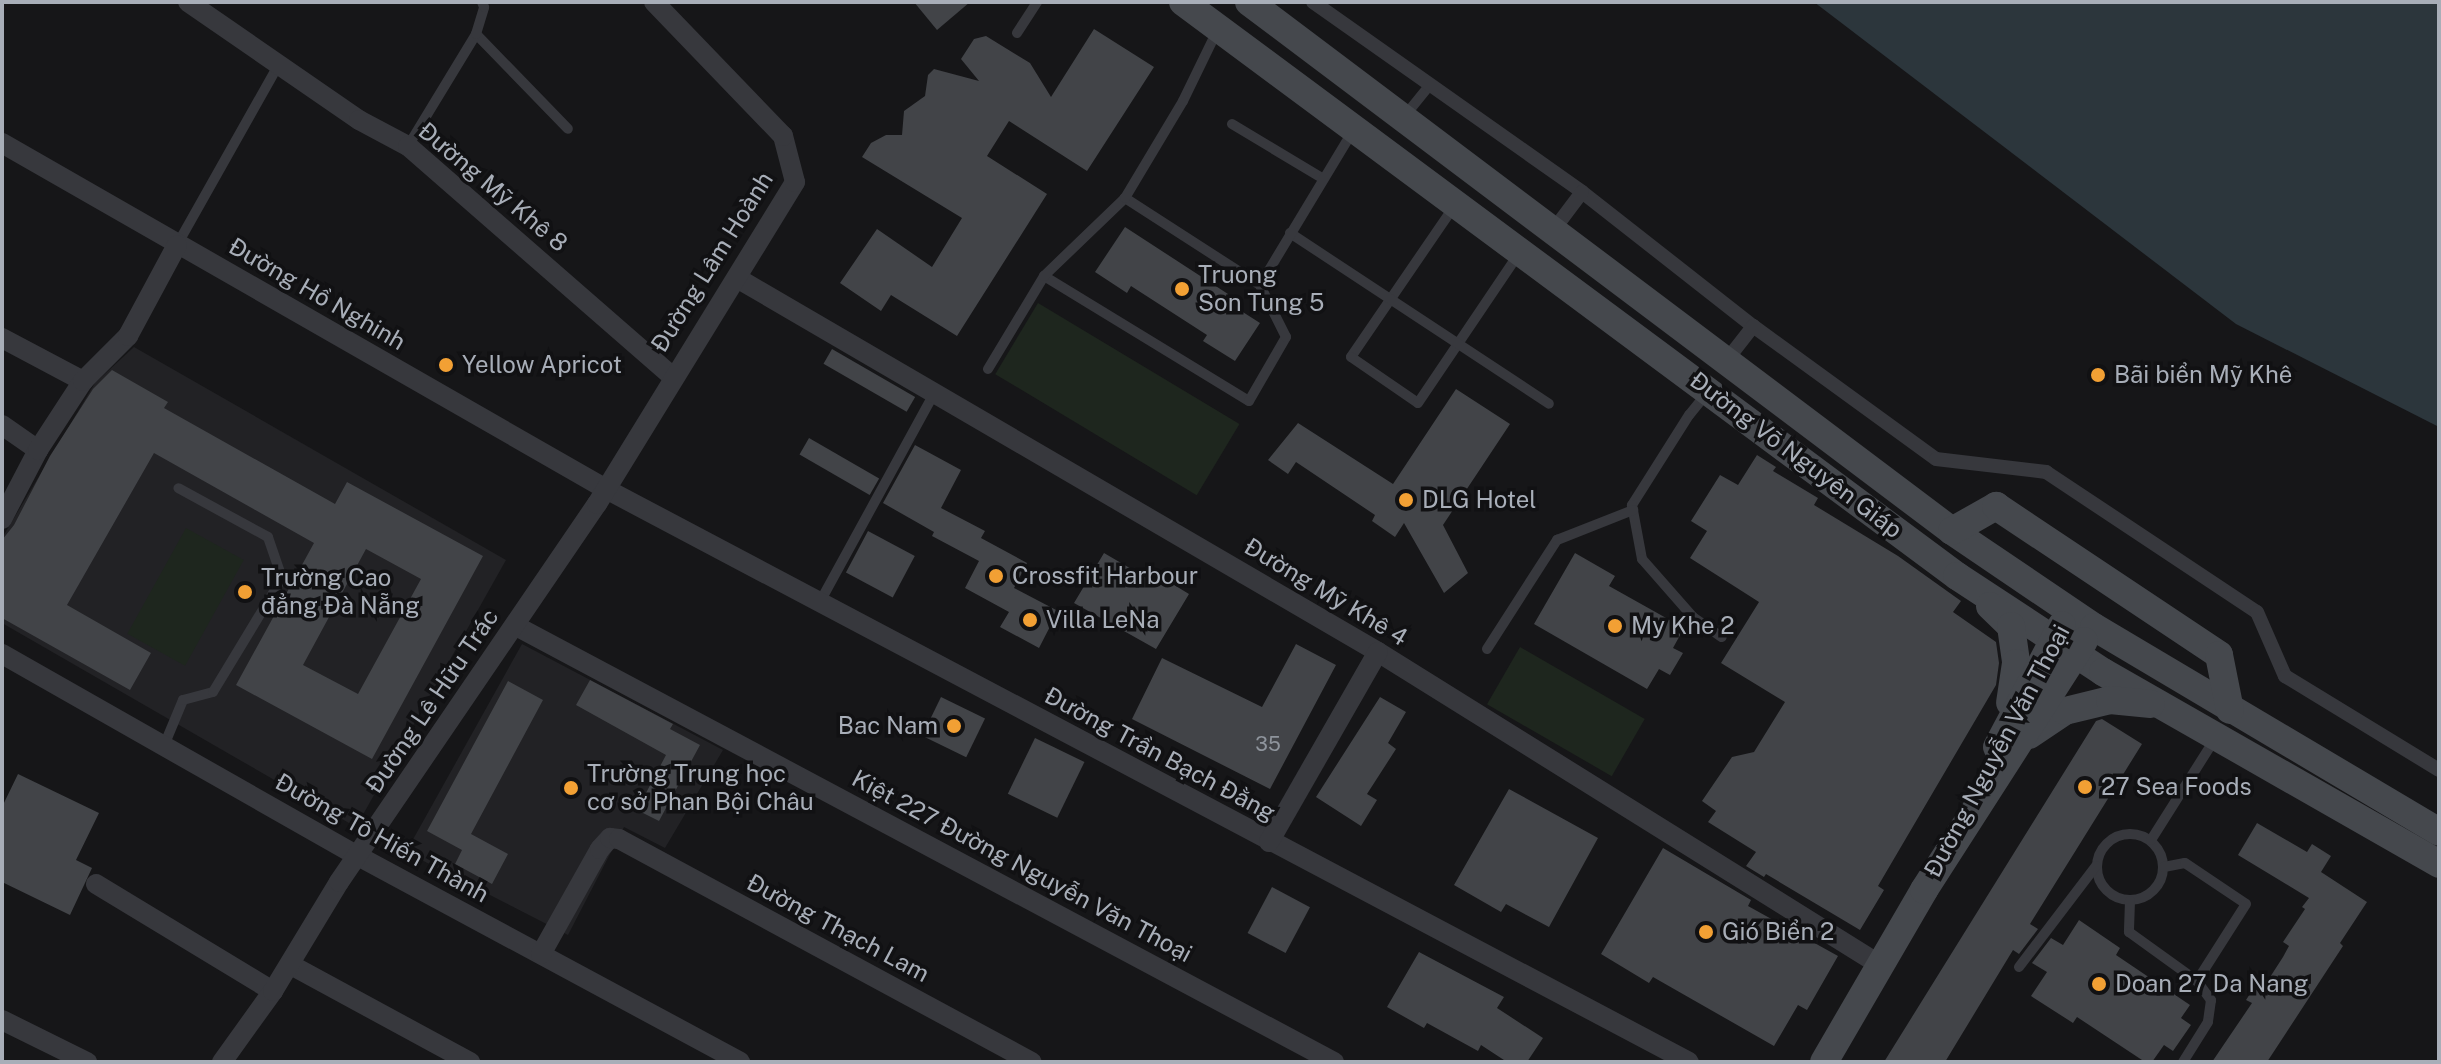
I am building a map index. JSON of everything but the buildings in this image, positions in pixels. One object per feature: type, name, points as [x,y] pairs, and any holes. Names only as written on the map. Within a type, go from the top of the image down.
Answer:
[{"type":"main road","name":"Đường Võ Nguyên Giáp","points":[[1183,2],[1957,576],[2161,705],[2439,864]]},
{"type":"main road","name":"Đường Võ Nguyên Giáp","points":[[1249,2],[1952,531],[2094,627],[2439,832]]},
{"type":"main road","points":[[1952,531],[1996,506],[2219,655],[2230,710],[2216,736]]},
{"type":"main road","points":[[1957,576],[2011,626],[2016,663],[2012,737],[2065,711],[2110,700],[2161,705]]},
{"type":"main road","name":"Đường Nguyễn Văn Thoại","points":[[1824,1062],[2064,646],[2070,611]]},
{"type":"main road","name":"Đường Nguyễn Văn Thoại","points":[[2064,646],[2094,627]]},
{"type":"street","name":"Đường Mỹ Khê 8","points":[[188,2],[359,120],[408,146],[672,376]]},
{"type":"street","name":"Đường Lâm Hoành","points":[[606,489],[672,376],[737,278],[795,182],[783,136],[654,2]]},
{"type":"street","points":[[1313,2],[1582,192],[1753,326],[1936,459],[2046,472],[2257,612],[2285,676],[2439,770]]},
{"type":"street","name":"Đường Hồ Nghinh","points":[[2,143],[606,489]]},
{"type":"street","points":[[1561,220],[1582,192]]},
{"type":"street","points":[[2,519],[38,450],[83,381],[128,336],[177,245]]},
{"type":"street","name":"Đường Mỹ Khê 4","points":[[737,278],[1378,652],[1880,965]]},
{"type":"street","points":[[1733,352],[1753,326]]},
{"type":"street","points":[[2,338],[83,381]]},
{"type":"street","points":[[2,425],[38,450]]},
{"type":"street","name":"Đường Trần Bạch Đằng","points":[[606,489],[821,600],[1269,842],[1689,1062]]},
{"type":"street","name":"Đường Lê Hữu Trác","points":[[222,1062],[291,965],[358,856],[606,489]]},
{"type":"street","name":"Kiệt 227 Đường Nguyễn Văn Thoại","points":[[516,626],[1334,1062]]},
{"type":"street","points":[[1269,842],[1378,652]]},
{"type":"street","name":"Đường Tô Hiến Thành","points":[[2,654],[358,856],[740,1062]]},
{"type":"street","name":"Đường Thạch Lam","points":[[541,954],[600,849],[610,838],[619,839],[1032,1062]]},
{"type":"street","points":[[96,884],[273,991]]},
{"type":"street","points":[[291,965],[470,1062]]},
{"type":"street","points":[[2,1020],[87,1062]]},
{"type":"lane","points":[[408,146],[476,34],[484,7],[482,2]]},
{"type":"lane","points":[[1017,33],[1037,2]]},
{"type":"lane","points":[[988,369],[1044,276],[1125,198],[1183,101],[1218,29]]},
{"type":"lane","points":[[476,34],[568,129]]},
{"type":"lane","points":[[177,245],[278,66]]},
{"type":"lane","points":[[1412,107],[1429,86]]},
{"type":"lane","points":[[1232,124],[1322,178]]},
{"type":"lane","points":[[1260,285],[1354,129]]},
{"type":"lane","points":[[1044,276],[1249,401],[1286,337],[1260,285],[1125,198]]},
{"type":"lane","points":[[1456,203],[1351,357],[1418,403],[1521,251]]},
{"type":"lane","points":[[1290,233],[1549,404]]},
{"type":"lane","points":[[1710,390],[1680,428],[1632,505],[1642,559],[1693,617],[1722,637]]},
{"type":"lane","points":[[821,600],[936,392]]},
{"type":"lane","points":[[163,748],[183,700],[213,692],[282,578],[268,537],[178,488]]},
{"type":"lane","points":[[1487,649],[1557,540],[1633,510]]},
{"type":"lane","points":[[2151,840],[2199,769],[2216,736]]},
{"type":"lane","points":[[2019,967],[2096,866],[2103,846],[2121,834],[2142,835],[2158,848],[2164,867],[2157,887],[2150,894],[2130,901],[2119,899],[2103,886],[2096,866]]},
{"type":"lane","points":[[2164,867],[2185,863],[2246,904],[2197,981]]},
{"type":"lane","points":[[2130,901],[2129,932],[2197,981],[2211,1000],[2208,1022],[2183,1062]]},
{"type":"shaded area","points":[[1814,2],[2439,2],[2439,427],[2236,324]]},
{"type":"shaded area","points":[[1038,303],[1239,424],[1197,495],[995,374]]},
{"type":"shaded area","name":"Trường Cao đẳng Đà Nẵng","points":[[134,347],[506,560],[356,827],[2,623],[2,538],[95,383]]},
{"type":"shaded area","points":[[186,528],[244,560],[185,666],[127,634]]},
{"type":"shaded area","name":"Trường Trung học cơ sở Phan Bội Châu","points":[[522,644],[723,750],[665,848],[624,827],[568,935],[406,852]]},
{"type":"shaded area","points":[[1520,647],[1645,719],[1612,776],[1487,704]]},
{"type":"place","name":"Truong Son Tung 5","points":[[1182,289]]},
{"type":"place","name":"Yellow Apricot","points":[[446,365]]},
{"type":"place","name":"Bãi biển Mỹ Khê","points":[[2098,375]]},
{"type":"place","name":"DLG Hotel","points":[[1406,500]]},
{"type":"place","name":"Crossfit Harbour","points":[[996,576]]},
{"type":"place","name":"Trường Cao đẳng Đà Nẵng","points":[[245,592]]},
{"type":"place","name":"Villa LeNa","points":[[1030,620]]},
{"type":"place","name":"My Khe 2","points":[[1615,626]]},
{"type":"place","name":"Bac Nam","points":[[954,726]]},
{"type":"place","name":"27 Sea Foods","points":[[2085,787]]},
{"type":"place","name":"Trường Trung học cơ sở Phan Bội Châu","points":[[571,788]]},
{"type":"place","name":"Gió Biển 2","points":[[1706,932]]},
{"type":"place","name":"Doan 27 Da Nang","points":[[2099,984]]}]
